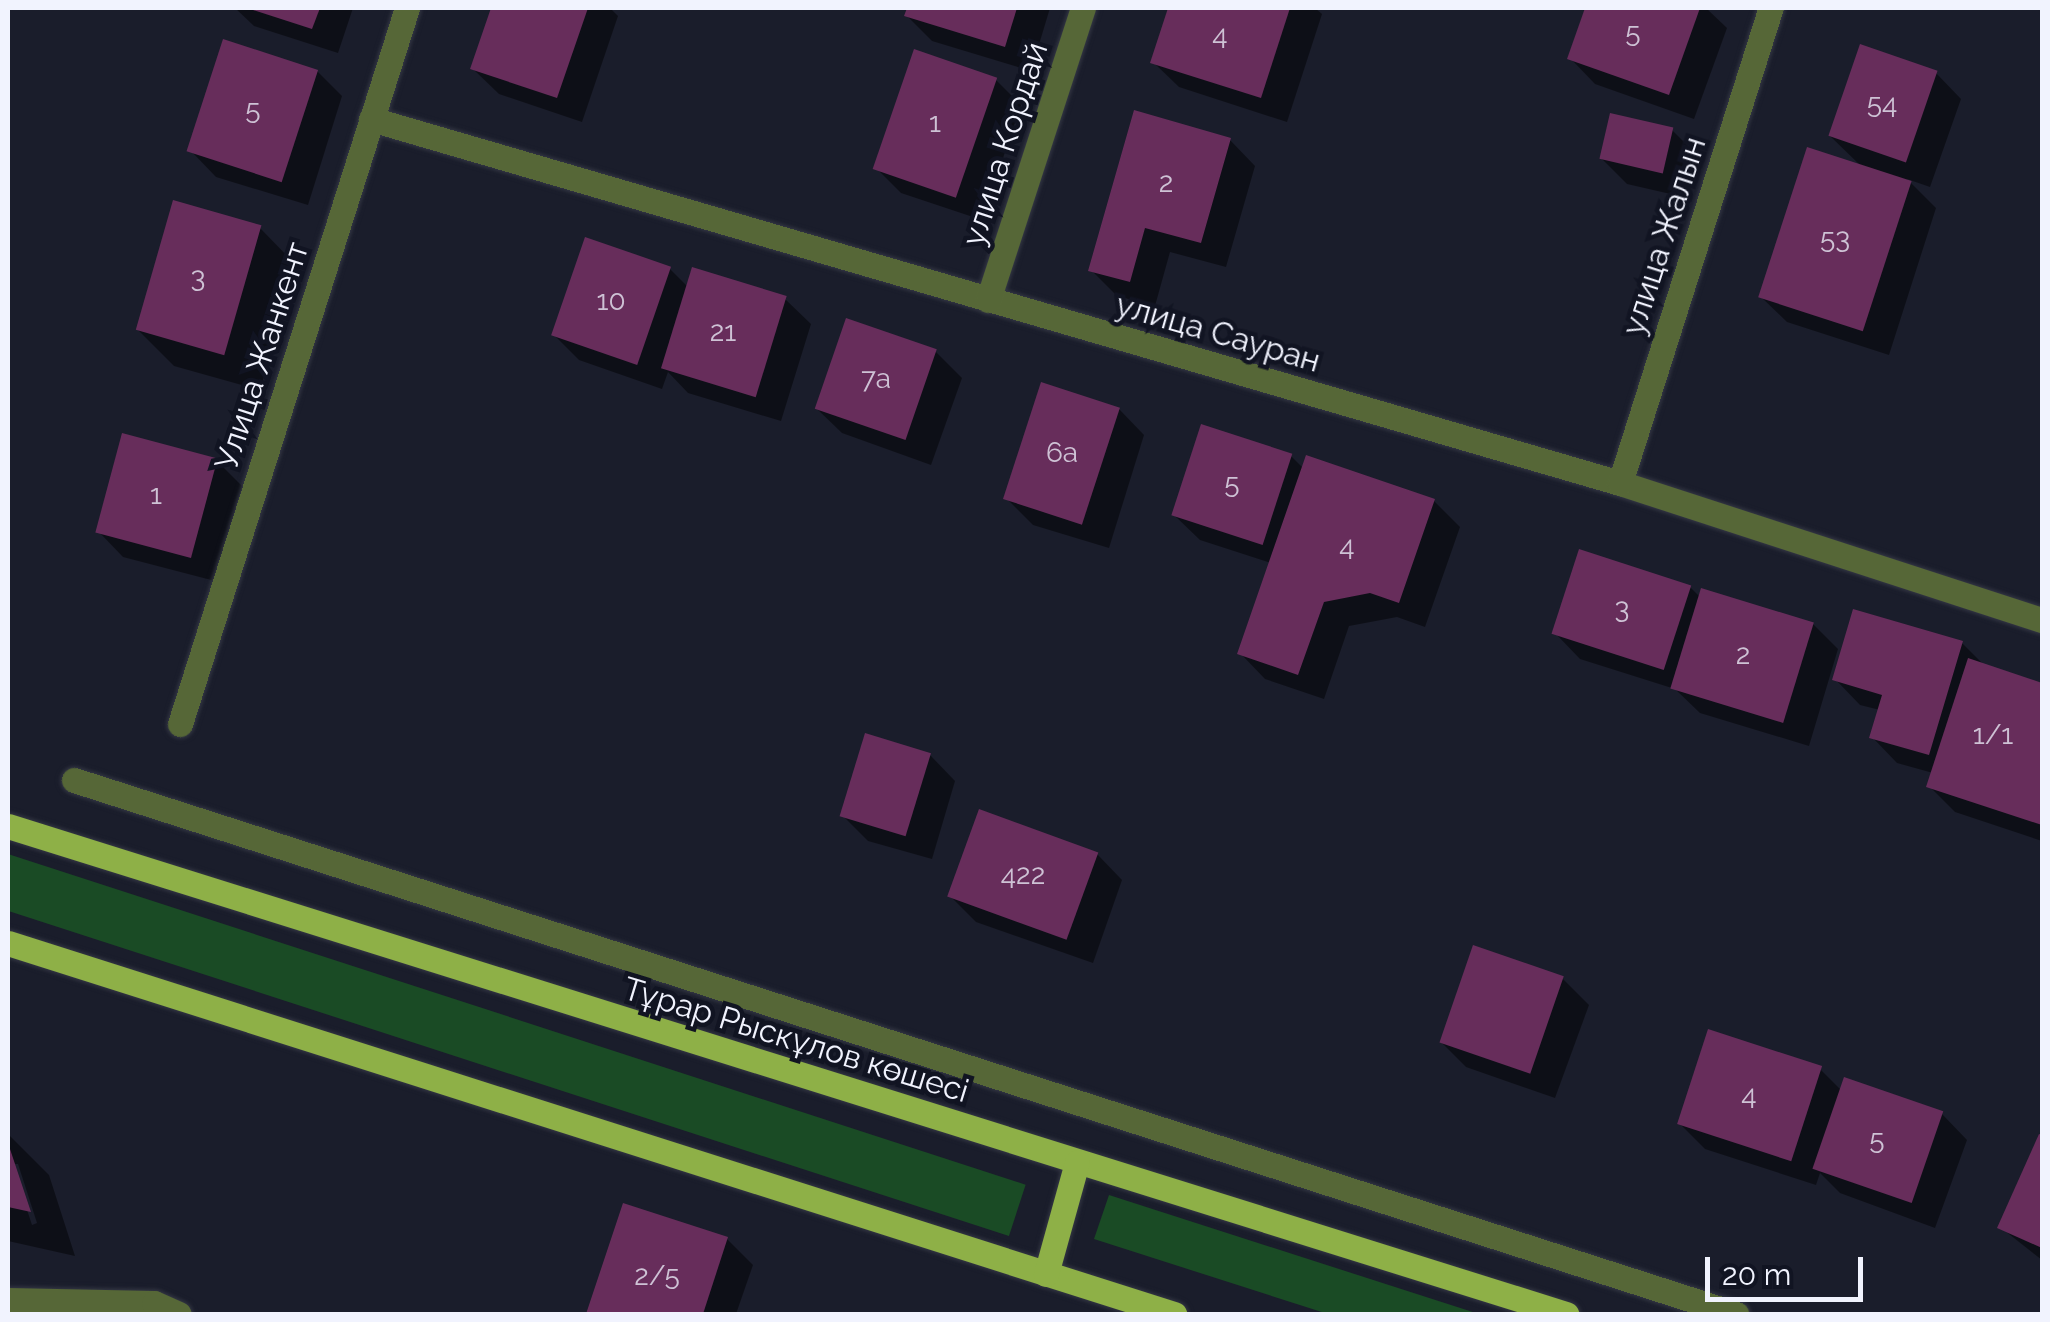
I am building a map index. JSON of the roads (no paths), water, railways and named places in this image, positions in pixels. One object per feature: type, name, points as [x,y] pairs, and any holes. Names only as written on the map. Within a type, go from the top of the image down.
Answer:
[{"type":"main road","name":"Тұрар Рыскұлов көшесі","points":[[8,826],[1566,1314]]},
{"type":"main road","points":[[8,943],[1174,1314]]},
{"type":"main road","points":[[1046,1274],[1077,1162]]},
{"type":"street","name":"Улица Жанкент","points":[[180,724],[407,8]]},
{"type":"street","name":"улица Кордай","points":[[988,300],[1083,8]]},
{"type":"street","name":"улица Жалын","points":[[1620,483],[1771,8]]},
{"type":"street","name":"улица Сауран","points":[[371,119],[1620,483],[2042,620]]},
{"type":"street","points":[[74,780],[1736,1314]]},
{"type":"street","points":[[8,1300],[154,1303],[179,1314]]}]
